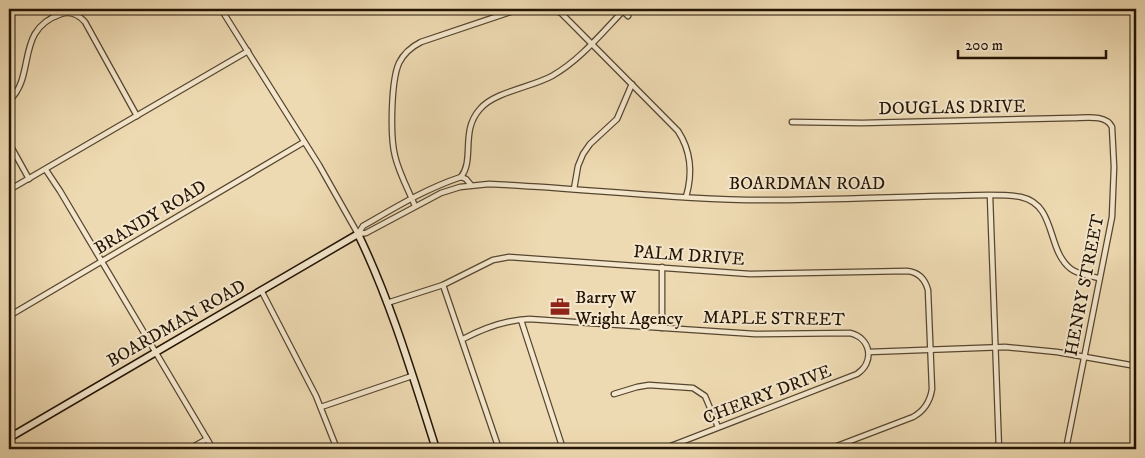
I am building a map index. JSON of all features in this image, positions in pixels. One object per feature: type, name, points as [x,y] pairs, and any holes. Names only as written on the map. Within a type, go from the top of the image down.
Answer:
[{"type":"street","points":[[221,9],[304,142],[358,234],[387,303],[436,449]]},
{"type":"street","points":[[416,206],[397,163],[392,140],[395,76],[402,58],[412,47],[421,42],[520,9]]},
{"type":"street","points":[[552,9],[565,17],[592,43],[673,126],[686,145],[691,170],[686,196]]},
{"type":"street","points":[[471,186],[466,179],[461,177],[466,168],[470,125],[482,106],[495,98],[554,75],[592,43],[623,11],[628,16]]},
{"type":"street","points":[[9,101],[22,81],[27,51],[34,36],[49,20],[59,14],[69,13],[80,17],[85,22],[137,116]]},
{"type":"street","points":[[9,190],[248,51]]},
{"type":"street","points":[[574,189],[578,166],[583,154],[590,144],[617,118],[632,84]]},
{"type":"street","name":"DOUGLAS DRIVE","points":[[792,122],[862,123],[1103,118],[1111,124]]},
{"type":"street","name":"HENRY STREET","points":[[1066,449],[1112,218],[1114,196],[1111,124]]},
{"type":"street","points":[[9,142],[29,179]]},
{"type":"street","name":"BRANDY ROAD","points":[[9,316],[304,142]]},
{"type":"street","points":[[46,170],[213,449]]},
{"type":"street","name":"BOARDMAN ROAD","points":[[358,234],[363,226],[412,197],[461,177]]},
{"type":"street","name":"BOARDMAN ROAD","points":[[9,438],[358,234],[366,233],[441,193],[471,186],[489,184],[781,200],[1020,197],[1034,203],[1046,217],[1055,244],[1064,262],[1075,271],[1099,278]]},
{"type":"street","points":[[990,196],[999,449]]},
{"type":"street","name":"PALM DRIVE","points":[[387,303],[443,285],[493,260],[509,257],[750,274],[912,271],[922,277],[927,286],[932,392],[929,401],[921,412],[909,419],[829,449]]},
{"type":"street","points":[[662,267],[662,328]]},
{"type":"street","points":[[443,285],[499,449]]},
{"type":"street","points":[[261,290],[321,407],[337,449]]},
{"type":"street","points":[[521,320],[563,449]]},
{"type":"street","name":"MAPLE STREET","points":[[463,340],[488,327],[521,320],[755,334],[850,333],[863,340],[869,352]]},
{"type":"street","points":[[869,352],[995,347],[1040,350],[1136,366]]},
{"type":"street","name":"CHERRY DRIVE","points":[[663,449],[857,374],[867,363],[869,352]]},
{"type":"street","points":[[321,407],[412,376]]},
{"type":"street","points":[[614,394],[649,385],[693,388],[700,391],[707,399],[718,427]]},
{"type":"street","points":[[189,449],[207,438]]},
{"type":"place","name":"Barry W Wright Agency","points":[[560,307]]}]
